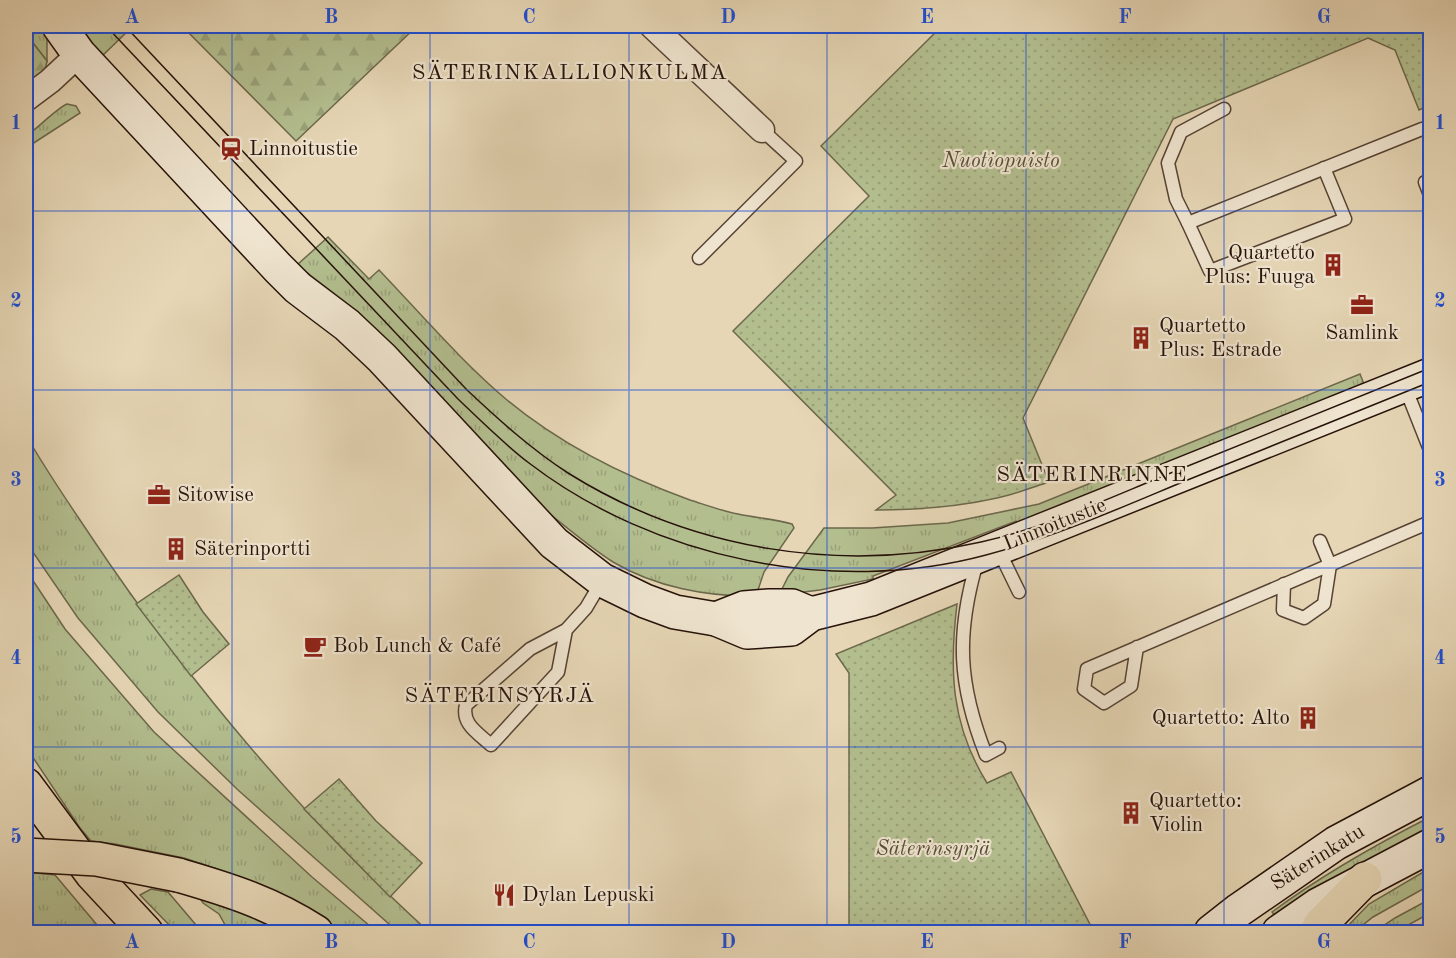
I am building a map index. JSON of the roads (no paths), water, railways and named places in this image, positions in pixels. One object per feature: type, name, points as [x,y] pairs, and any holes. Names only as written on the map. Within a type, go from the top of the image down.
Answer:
[{"type":"highway","points":[[26,785],[92,874],[146,933]]},
{"type":"highway","points":[[26,814],[120,933]]},
{"type":"highway","points":[[26,855],[97,859],[178,875],[240,893],[281,911],[316,933]]},
{"type":"highway","points":[[1317,933],[1320,925],[1365,879]]},
{"type":"street","name":"Linnoitustie","points":[[59,26],[79,54],[298,288],[347,325],[382,358],[554,543],[602,580],[645,601],[675,612],[716,619],[747,632],[791,629],[811,614],[871,599],[1417,380]]},
{"type":"street","points":[[652,26],[762,130]]},
{"type":"street","points":[[26,99],[50,81],[79,54]]},
{"type":"street","name":"Säterinkatu","points":[[1211,933],[1239,910],[1336,843],[1431,793]]},
{"type":"street","name":"Säterinkatu","points":[[1279,933],[1318,905],[1431,846]]},
{"type":"lane","points":[[1224,109],[1181,132],[1168,163],[1176,199],[1210,271],[1345,219],[1324,168]]},
{"type":"lane","points":[[1188,223],[1431,127]]},
{"type":"lane","points":[[699,258],[796,161],[762,130]]},
{"type":"lane","points":[[1425,182],[1431,195]]},
{"type":"lane","points":[[1417,380],[1431,450]]},
{"type":"lane","points":[[1137,647],[1131,686],[1104,703],[1084,689],[1087,669],[1107,655],[1137,647],[1431,522]]},
{"type":"lane","points":[[1284,584],[1282,610],[1304,618],[1324,604],[1330,565],[1320,541]]},
{"type":"lane","points":[[999,748],[986,755],[969,704],[963,667],[963,625],[966,601],[989,551],[1019,592]]},
{"type":"lane","points":[[566,630],[558,672],[491,745],[467,724],[464,713],[466,705],[530,649],[566,630],[586,608],[602,580]]},
{"type":"tram line","points":[[106,26],[458,399],[502,440],[529,463],[578,496],[632,524],[688,545],[747,560],[808,569],[868,571],[928,567],[986,555],[1037,540],[1087,521],[1430,382]]},
{"type":"tram line","points":[[125,26],[467,390],[503,423],[554,464],[615,499],[665,521],[716,537],[768,548],[821,555],[874,556],[928,551],[981,542],[1006,536],[1081,510],[1430,368]]},
{"type":"place","name":"Linnoitustie","points":[[231,149]]},
{"type":"place","name":"Quartetto Plus: Fuuga","points":[[1333,265]]},
{"type":"place","name":"Samlink","points":[[1362,305]]},
{"type":"place","name":"Quartetto Plus: Estrade","points":[[1141,338]]},
{"type":"place","name":"Sitowise","points":[[159,495]]},
{"type":"place","name":"Säterinportti","points":[[176,549]]},
{"type":"place","name":"Bob Lunch & Café","points":[[315,646]]},
{"type":"place","name":"Quartetto: Alto","points":[[1308,718]]},
{"type":"place","name":"Quartetto: Violin","points":[[1131,813]]},
{"type":"place","name":"Dylan Lepuski","points":[[504,895]]},
{"type":"district","name":"SÄTERINKALLIONKULMA","points":[[570,73]]},
{"type":"district","name":"SÄTERINRINNE","points":[[1092,475]]},
{"type":"district","name":"SÄTERINSYRJÄ","points":[[500,696]]},
{"type":"park label","name":"Nuotiopuisto","points":[[1001,161]]},
{"type":"park label","name":"Säterinsyrjä","points":[[933,849]]}]
